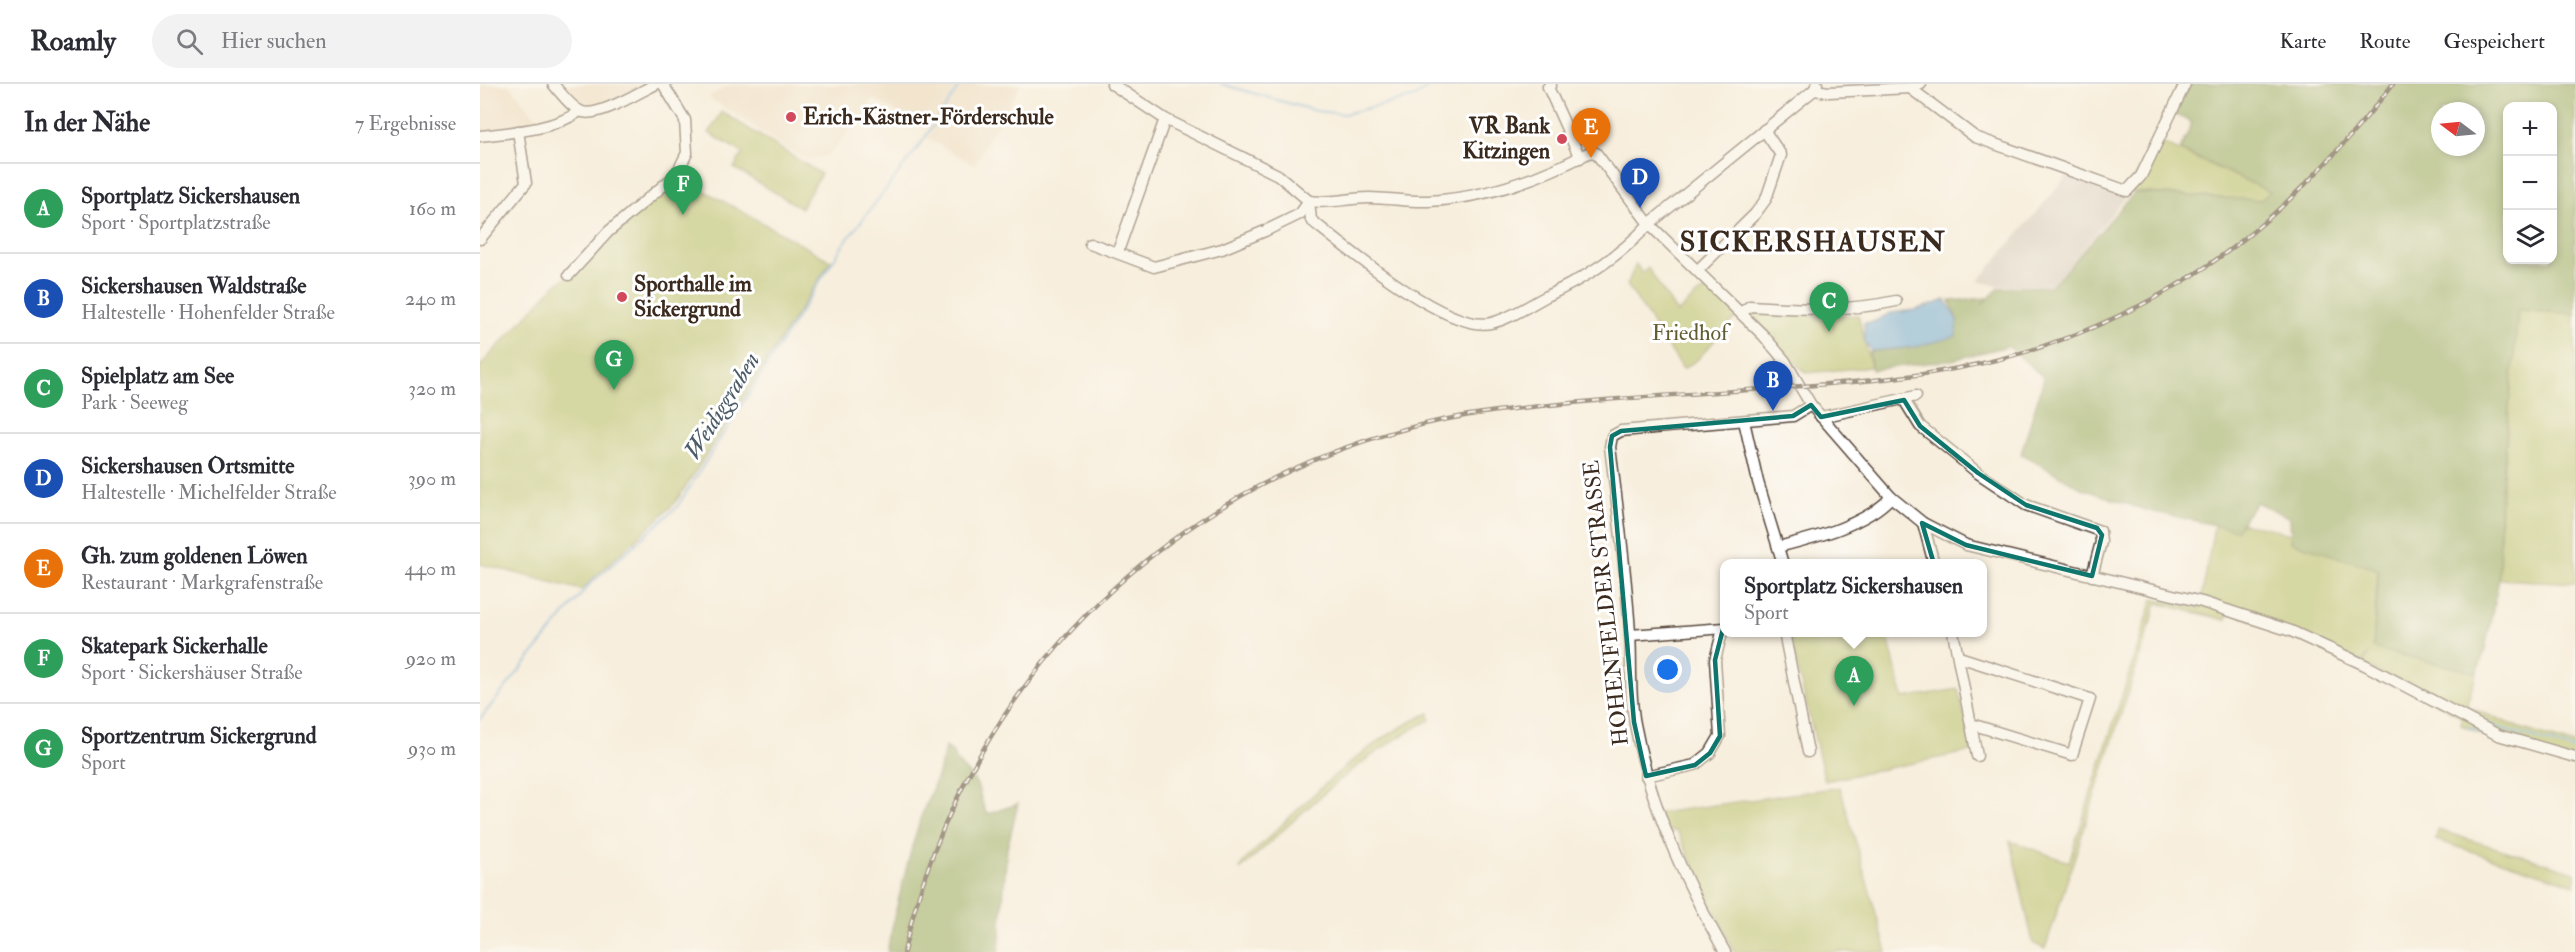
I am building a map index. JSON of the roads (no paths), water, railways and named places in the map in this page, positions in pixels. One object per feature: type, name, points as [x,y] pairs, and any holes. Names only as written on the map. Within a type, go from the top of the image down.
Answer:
[{"type":"street","points":[[553,84],[580,111]]},
{"type":"street","points":[[480,136],[518,131],[569,119],[580,111],[598,112],[656,84]]},
{"type":"street","points":[[570,275],[608,232],[676,175],[687,153],[685,120],[663,84]]},
{"type":"street","points":[[1112,84],[1165,119],[1278,176],[1309,201],[1451,199],[1525,181],[1590,152],[1596,153],[1649,225],[1741,313],[1785,361],[1811,405],[1821,417],[1891,497],[1923,523],[1966,545],[2202,602],[2291,631],[2365,665],[2498,735],[2575,758]]},
{"type":"street","points":[[1551,84],[1548,87],[1580,158]]},
{"type":"street","points":[[1309,201],[1311,220],[1398,287],[1462,320],[1490,324],[1561,290],[1630,245],[1649,225],[1815,87],[1840,92],[1915,86],[1976,137],[2127,191],[2141,176],[2185,84]]},
{"type":"street","points":[[1118,251],[1165,119]]},
{"type":"street","points":[[1698,270],[1755,214],[1766,199],[1781,155],[1764,130]]},
{"type":"street","points":[[480,239],[526,183],[518,131]]},
{"type":"street","points":[[1090,243],[1118,251],[1154,267],[1222,249],[1265,231],[1300,214],[1309,201]]},
{"type":"street","points":[[1741,313],[1750,306],[1832,311],[1864,308],[1896,301]]},
{"type":"street","points":[[1821,417],[1916,396]]},
{"type":"street","points":[[1904,400],[1920,426],[1978,473],[2026,505],[2100,531],[2101,542],[2092,576]]},
{"type":"street","name":"HOHENFELDER STRASSE","points":[[1725,952],[1693,896],[1664,830],[1646,776],[1634,722],[1622,539],[1610,447],[1612,436],[1621,431],[1793,416],[1811,405]]},
{"type":"street","points":[[1744,421],[1758,482],[1782,559]]},
{"type":"street","points":[[1778,547],[1813,538],[1876,512],[1891,497]]},
{"type":"street","points":[[1923,523],[1933,559]]},
{"type":"street","points":[[1630,635],[1720,628]]},
{"type":"street","points":[[1646,776],[1695,765],[1710,753],[1720,736],[1715,660],[1721,637]]},
{"type":"street","points":[[1785,637],[1808,752]]},
{"type":"street","points":[[1954,637],[1977,756]]},
{"type":"street","points":[[1959,657],[2090,699],[2072,755],[1971,724]]},
{"type":"water","points":[[1946,300],[1957,320],[1956,336],[1916,347],[1871,351],[1865,342],[1864,323],[1873,322],[1891,313],[1915,310]]},
{"type":"waterway","name":"Weidiggraben","points":[[480,719],[588,586],[677,507],[843,245],[920,145],[961,84]]},
{"type":"waterway","points":[[1221,84],[1316,111],[1344,114],[1415,97],[1432,84]]},
{"type":"waterway","points":[[2471,714],[2494,726],[2575,750]]},
{"type":"waterway","points":[[2468,727],[2495,739]]},
{"type":"waterway","points":[[2500,741],[2575,763]]},
{"type":"railway","points":[[904,952],[936,848],[982,751],[1042,664],[1115,587],[1198,522],[1290,471],[1390,433],[1497,411],[1612,399],[1894,378],[1983,363],[2041,347],[2097,326],[2147,302],[2238,244],[2318,171],[2356,130],[2393,84]]},
{"type":"place","name":"Erich-Kästner-Förderschule","points":[[791,117]]},
{"type":"place","name":"VR Bank Kitzingen","points":[[1562,139]]},
{"type":"place","name":"Gh. zum goldenen Löwen","points":[[1591,158]]},
{"type":"place","name":"Sickershausen Ortsmitte","points":[[1640,208]]},
{"type":"place","name":"Skatepark Sickerhalle","points":[[683,215]]},
{"type":"place","name":"Sporthalle im Sickergrund","points":[[622,297]]},
{"type":"place","name":"Spielplatz am See","points":[[1829,332]]},
{"type":"place","name":"Sportzentrum Sickergrund","points":[[614,390]]},
{"type":"place","name":"Sickershausen Waldstraße","points":[[1773,411]]},
{"type":"place","name":"Sportplatz Sickershausen","points":[[1854,706]]},
{"type":"district","name":"SICKERSHAUSEN","points":[[1813,242]]},
{"type":"park label","name":"Friedhof","points":[[1690,333]]}]
